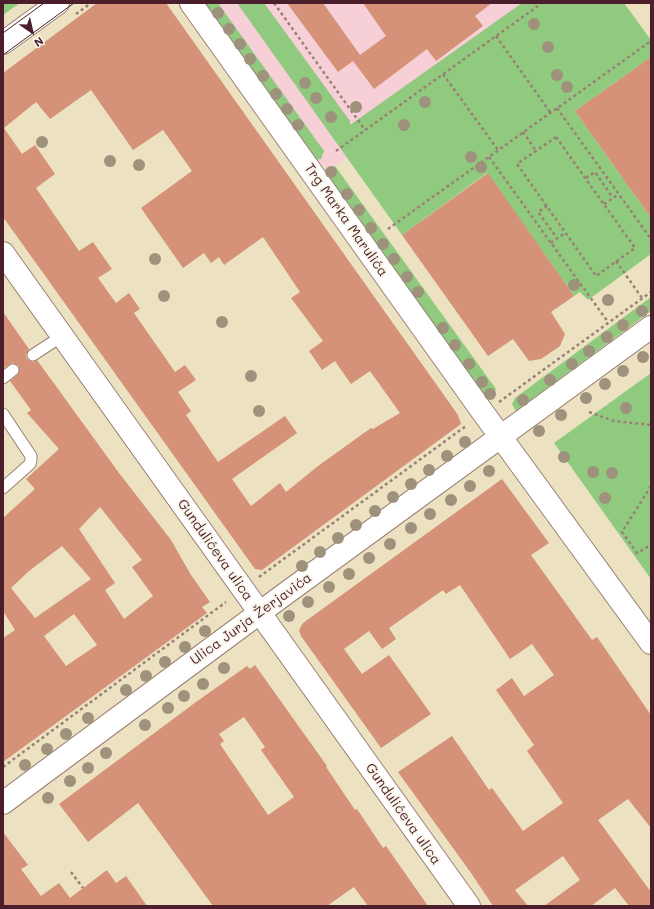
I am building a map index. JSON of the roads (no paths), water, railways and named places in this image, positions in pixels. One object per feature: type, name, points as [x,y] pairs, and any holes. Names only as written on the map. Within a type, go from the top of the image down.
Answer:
[{"type":"street","points":[[3,43],[58,3]]},
{"type":"street","name":"Trg Marka Marulića","points":[[191,3],[501,437],[651,643]]},
{"type":"street","name":"Gundulićeva ulica","points":[[3,253],[469,906]]},
{"type":"street","name":"Ulica Jurja Žerjavića","points":[[3,803],[260,612],[651,327]]},
{"type":"lane","points":[[33,355],[62,336]]},
{"type":"lane","points":[[3,378],[13,370]]},
{"type":"lane","points":[[3,414],[31,456],[30,464],[3,488]]},
{"type":"tram line","points":[[3,33],[44,3]]},
{"type":"tram line","points":[[3,55],[74,3]]}]
